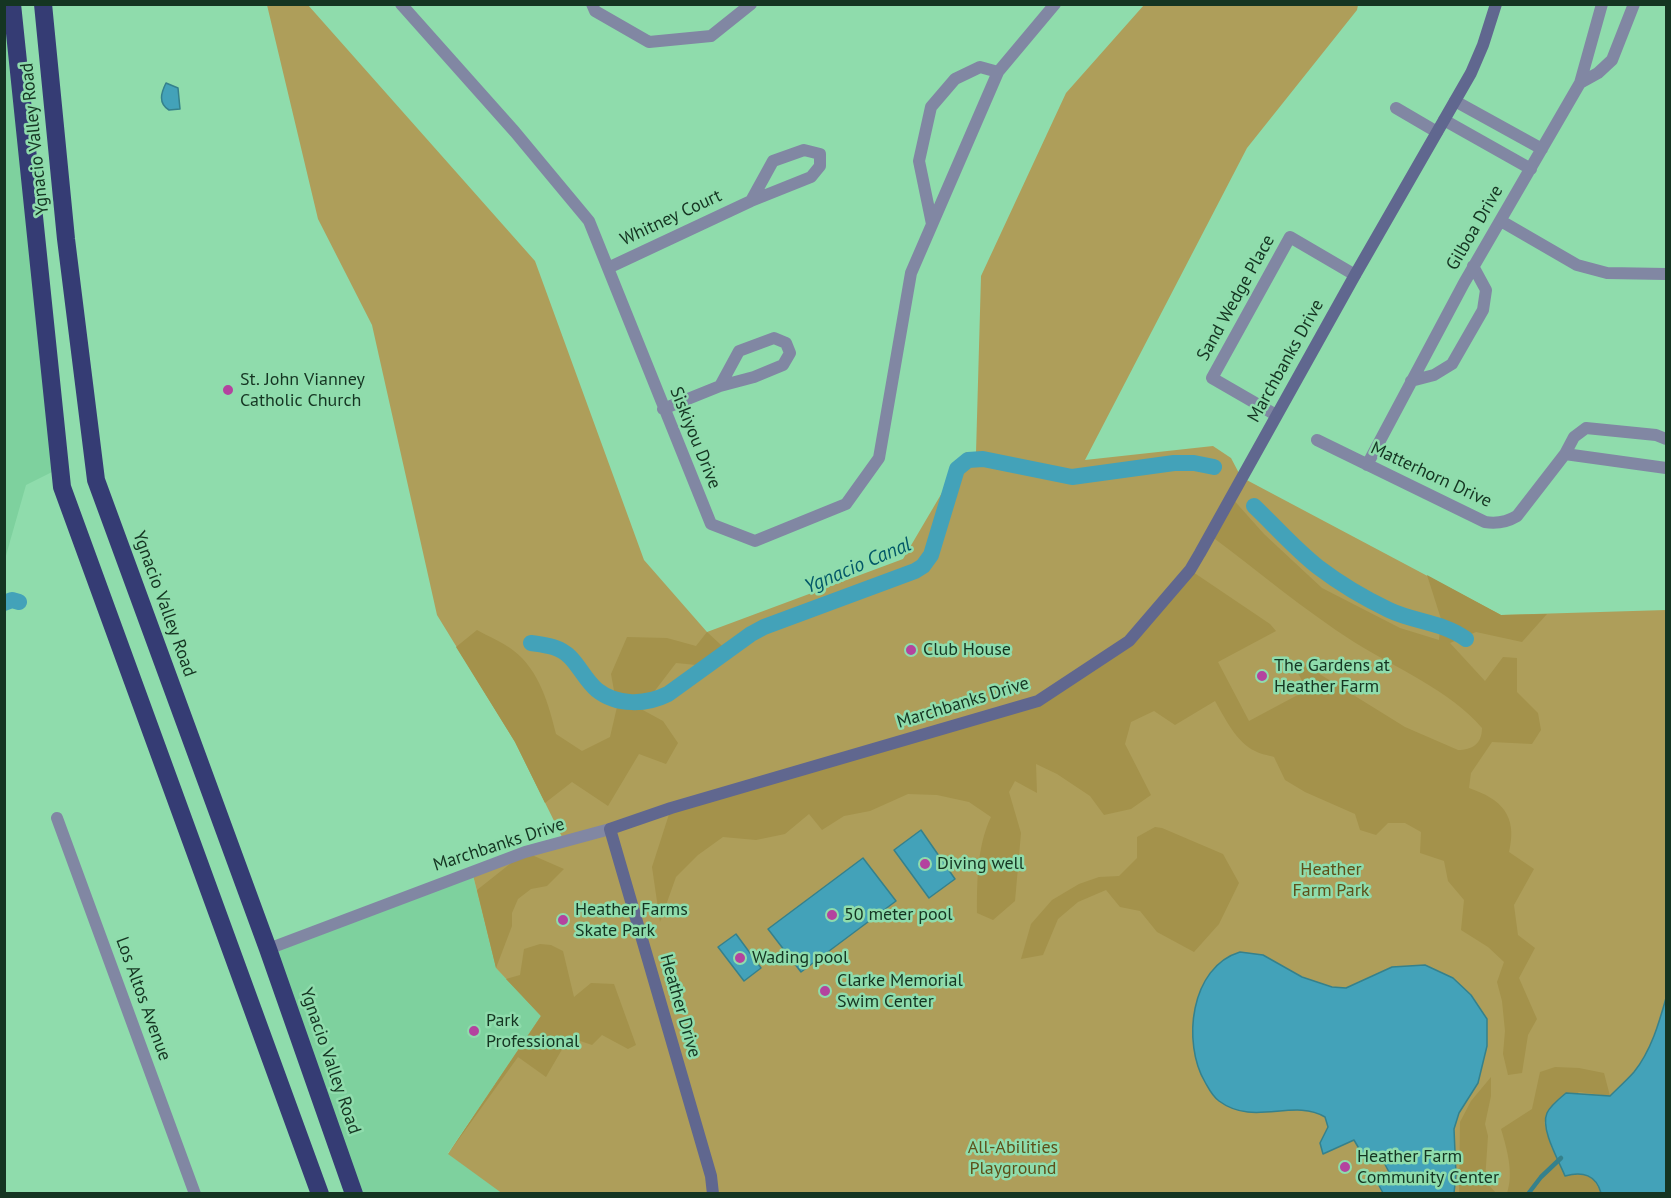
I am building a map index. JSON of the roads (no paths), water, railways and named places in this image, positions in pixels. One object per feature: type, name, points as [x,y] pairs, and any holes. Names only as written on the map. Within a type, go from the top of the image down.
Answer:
[{"type":"highway","name":"Ygnacio Valley Road","points":[[43,4],[66,239],[96,480],[268,949],[354,1194]]},
{"type":"highway","name":"Ygnacio Valley Road","points":[[12,6],[62,486],[320,1194]]},
{"type":"street","name":"Siskiyou Drive","points":[[401,4],[515,132],[588,221],[711,524],[755,541],[846,504],[879,458],[911,273],[998,72],[1055,4]]},
{"type":"street","points":[[592,4],[595,11],[649,42],[711,36],[751,4]]},
{"type":"street","name":"Marchbanks Drive","points":[[268,949],[525,852],[610,829],[671,808],[1038,700],[1129,641],[1190,570],[1211,536],[1276,415],[1471,73],[1496,4]]},
{"type":"street","name":"Gilboa Drive","points":[[1367,465],[1473,266],[1580,83],[1602,4]]},
{"type":"street","points":[[1580,83],[1598,73],[1612,60],[1634,4]]},
{"type":"street","points":[[932,225],[919,161],[931,107],[955,79],[980,67],[998,72]]},
{"type":"street","points":[[1455,101],[1542,149]]},
{"type":"street","points":[[1396,108],[1437,132]]},
{"type":"street","points":[[1444,120],[1530,169]]},
{"type":"street","name":"Whitney Court","points":[[608,268],[751,201],[811,177],[820,166],[820,154],[804,150],[773,161],[751,201]]},
{"type":"street","points":[[1501,221],[1577,265],[1607,273],[1666,274]]},
{"type":"street","name":"Sand Wedge Place","points":[[1276,415],[1212,378],[1290,237],[1355,275]]},
{"type":"street","points":[[1411,381],[1434,375],[1452,364],[1483,310],[1486,290],[1473,266]]},
{"type":"street","points":[[663,409],[720,386],[754,377],[783,365],[790,353],[786,343],[774,338],[738,351],[720,386]]},
{"type":"street","name":"Matterhorn Drive","points":[[1317,440],[1485,522],[1494,523],[1511,520],[1517,516],[1564,454],[1574,436],[1586,428],[1656,435],[1666,439]]},
{"type":"street","points":[[1564,454],[1666,468]]},
{"type":"street","name":"Los Altos Avenue","points":[[57,818],[195,1194]]},
{"type":"street","name":"Heather Drive","points":[[610,829],[711,1176],[713,1194]]},
{"type":"water","points":[[166,83],[178,88],[180,109],[169,110],[163,104],[162,94]]},
{"type":"water","name":"Diving well","points":[[921,830],[955,879],[929,898],[894,850]]},
{"type":"water","name":"50 meter pool","points":[[863,858],[896,901],[801,972],[768,929]]},
{"type":"water","name":"Wading pool","points":[[736,934],[761,968],[744,981],[718,947]]},
{"type":"water","points":[[1240,952],[1263,955],[1302,977],[1332,987],[1346,988],[1392,967],[1425,965],[1453,978],[1471,995],[1487,1019],[1487,1046],[1478,1083],[1459,1113],[1454,1129],[1456,1175],[1454,1193],[1383,1193],[1377,1182],[1390,1174],[1379,1153],[1365,1159],[1354,1140],[1323,1154],[1320,1143],[1328,1127],[1325,1117],[1300,1110],[1246,1112],[1232,1108],[1214,1097],[1198,1066],[1193,1028],[1195,1008],[1201,989],[1210,973],[1223,960]]},
{"type":"water","points":[[1666,998],[1666,1193],[1601,1193],[1596,1182],[1588,1176],[1578,1174],[1565,1176],[1548,1136],[1547,1113],[1566,1093],[1610,1096],[1640,1064],[1650,1046]]},
{"type":"waterway","name":"Ygnacio Canal","points":[[531,643],[552,647],[566,653],[597,690],[613,699],[641,702],[659,698],[764,627],[915,571],[923,566],[931,555],[957,469],[968,460],[983,459],[1072,477],[1174,463],[1194,463],[1214,467]]},
{"type":"waterway","name":"Ygnacio Canal","points":[[1254,506],[1310,560],[1343,584],[1389,610],[1448,629],[1466,639]]},
{"type":"waterway","name":"Ygnacio Canal","points":[[4,603],[12,600],[19,602]]},
{"type":"waterway","points":[[1528,1194],[1541,1177],[1561,1158]]},
{"type":"place","name":"St. John Vianney Catholic Church","points":[[228,390]]},
{"type":"place","name":"Club House","points":[[911,650]]},
{"type":"place","name":"The Gardens at Heather Farm","points":[[1262,676]]},
{"type":"place","name":"Diving well","points":[[925,864]]},
{"type":"place","name":"50 meter pool","points":[[832,915]]},
{"type":"place","name":"Heather Farms Skate Park","points":[[563,920]]},
{"type":"place","name":"Wading pool","points":[[740,958]]},
{"type":"place","name":"Clarke Memorial Swim Center","points":[[825,991]]},
{"type":"place","name":"Park Professional","points":[[474,1031]]},
{"type":"place","name":"Heather Farm Community Center","points":[[1345,1167]]},
{"type":"park label","name":"Heather Farm Park","points":[[1331,880]]},
{"type":"park label","name":"All-Abilities Playground","points":[[1013,1158]]}]
